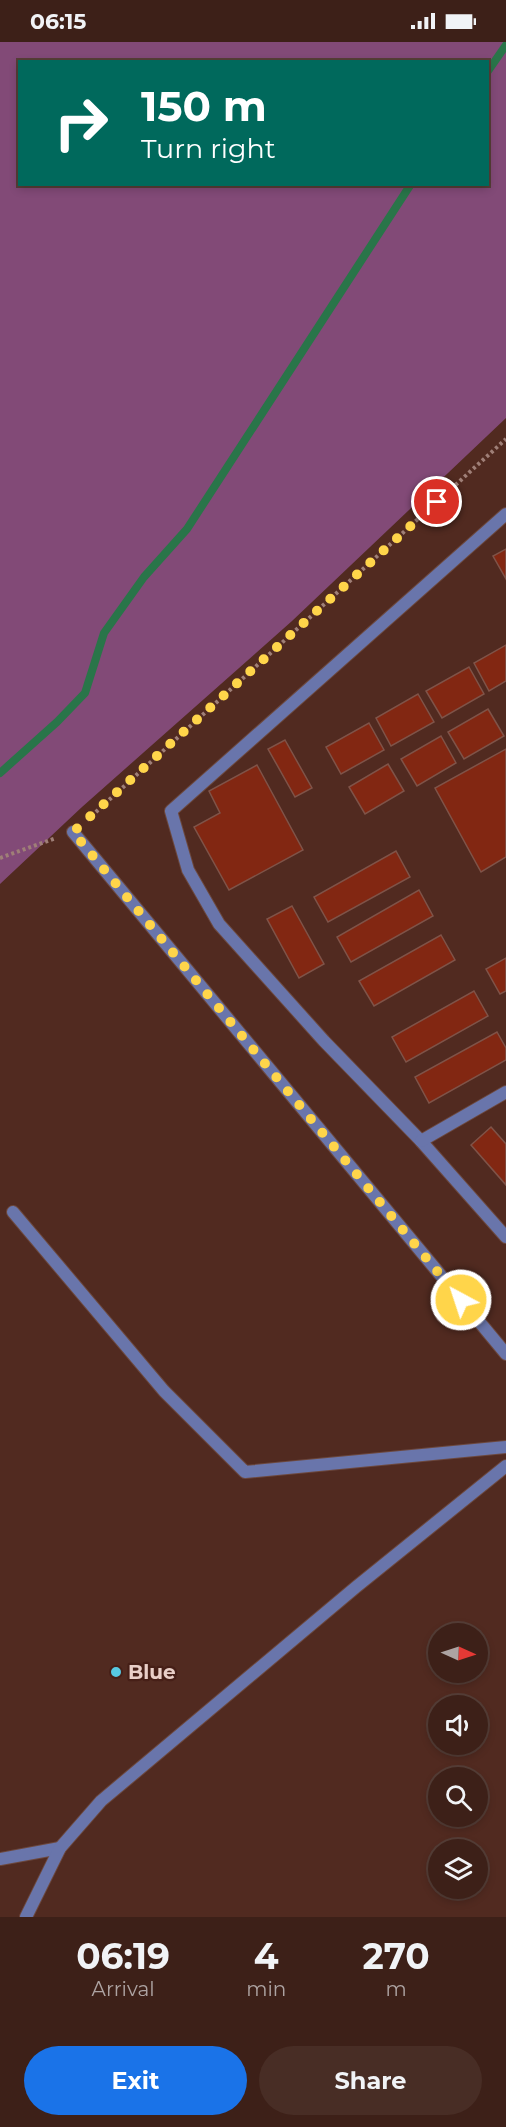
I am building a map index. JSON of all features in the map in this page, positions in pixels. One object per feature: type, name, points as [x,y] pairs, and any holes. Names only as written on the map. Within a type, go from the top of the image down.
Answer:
[{"type":"lane","points":[[506,514],[171,811],[188,870],[219,924],[324,1041],[421,1141],[506,1237]]},
{"type":"lane","points":[[73,832],[506,1354]]},
{"type":"lane","points":[[421,1141],[506,1092]]},
{"type":"lane","points":[[13,1212],[164,1391],[244,1472],[506,1447]]},
{"type":"lane","points":[[26,1917],[60,1848],[101,1802],[356,1587],[506,1466]]},
{"type":"lane","points":[[0,1859],[60,1848]]},
{"type":"path","points":[[0,858],[73,832],[506,439]]},
{"type":"shaded area","points":[[0,42],[506,42],[506,418],[292,621],[82,807],[0,884]]},
{"type":"building","points":[[506,549],[506,579],[493,556]]},
{"type":"building","points":[[506,645],[506,681],[489,691],[474,663]]},
{"type":"building","points":[[469,667],[484,694],[442,718],[426,691]]},
{"type":"building","points":[[418,694],[434,722],[391,746],[376,718]]},
{"type":"building","points":[[488,709],[504,736],[464,759],[448,732]]},
{"type":"building","points":[[369,723],[384,750],[341,774],[326,747]]},
{"type":"building","points":[[441,736],[456,763],[417,786],[401,759]]},
{"type":"building","points":[[285,740],[312,788],[295,797],[268,749]]},
{"type":"building","points":[[506,749],[506,857],[481,872],[435,788]]},
{"type":"building","points":[[388,764],[404,791],[365,814],[349,787]]},
{"type":"building","points":[[257,765],[303,850],[229,890],[194,827],[220,813],[209,791]]},
{"type":"building","points":[[396,851],[410,877],[328,922],[314,897]]},
{"type":"building","points":[[419,890],[433,916],[351,962],[337,937]]},
{"type":"building","points":[[292,906],[324,964],[299,978],[267,919]]},
{"type":"building","points":[[441,935],[455,960],[374,1006],[359,981]]},
{"type":"building","points":[[506,958],[506,991],[500,994],[486,969]]},
{"type":"building","points":[[474,991],[488,1016],[406,1062],[392,1037]]},
{"type":"building","points":[[497,1032],[506,1048],[506,1060],[429,1103],[415,1077]]},
{"type":"building","points":[[491,1127],[506,1144],[506,1185],[471,1145]]},
{"type":"waterway","points":[[489,70],[506,45]]},
{"type":"waterway","points":[[0,773],[57,722],[85,693],[104,633],[144,577],[187,529],[410,186]]},
{"type":"place","name":"Blue","points":[[116,1672]]},
{"type":"route","points":[[437,502],[73,832],[461,1300]]}]
